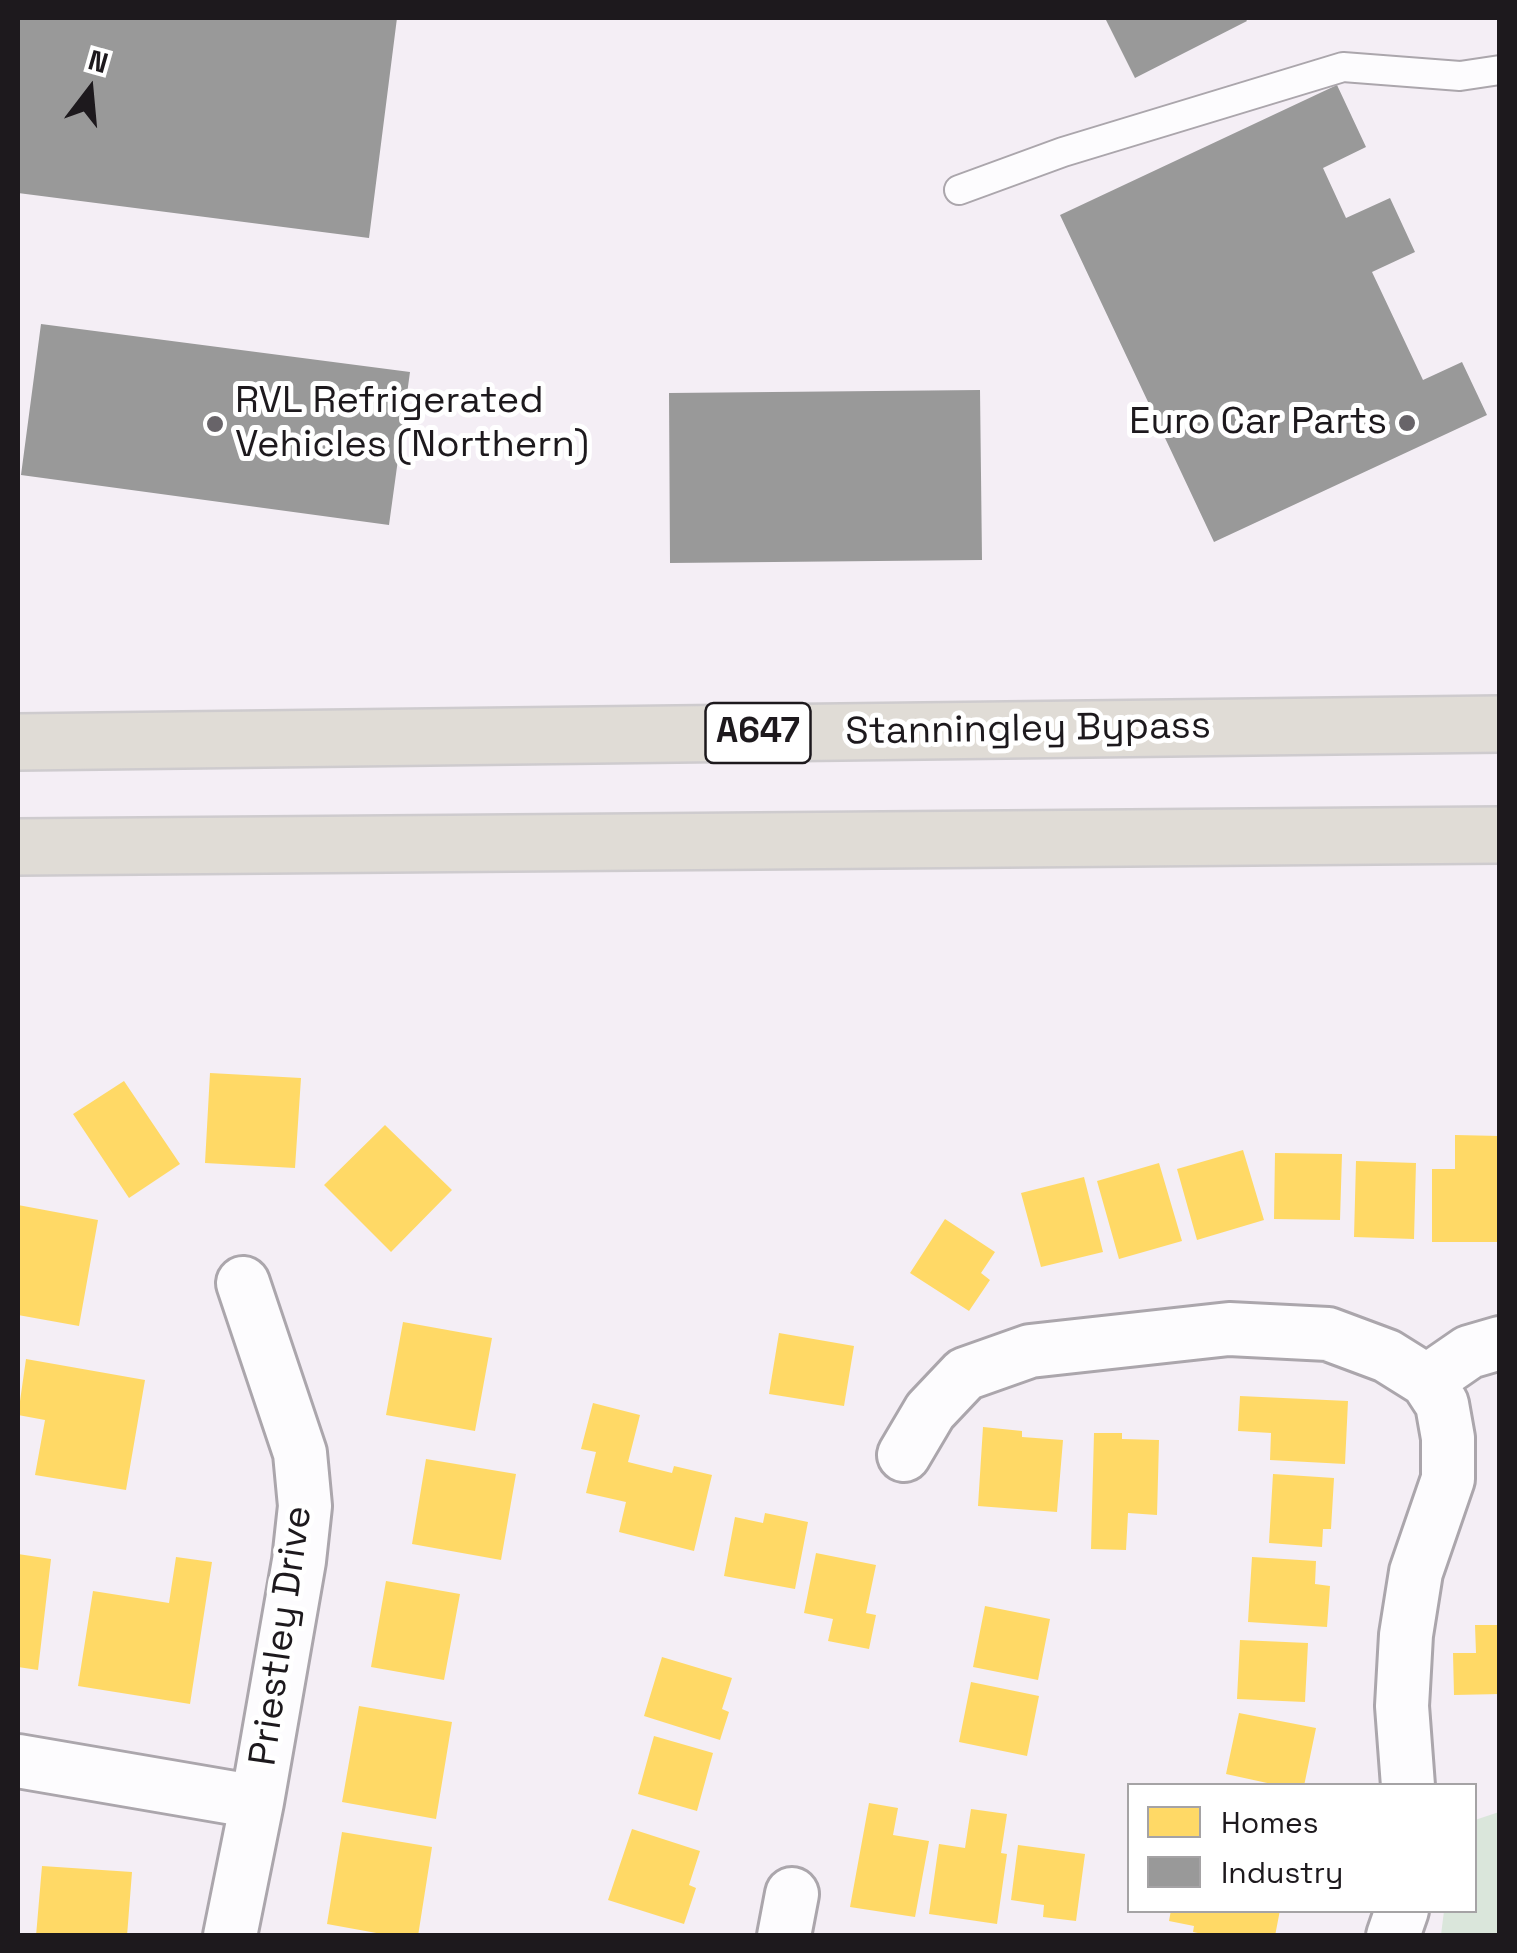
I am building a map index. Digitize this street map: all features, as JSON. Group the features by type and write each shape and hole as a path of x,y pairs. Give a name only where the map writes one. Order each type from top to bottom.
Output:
{"highway":[{"name":"Stanningley Bypass","path":"18,742 1500,724"},
{"path":"18,847 1500,834"}],"street":[{"name":"Priestley Drive","path":"230,1936 257,1802 305,1506 300,1453 243,1283"},
{"path":"904,1455 930,1411 965,1374 1030,1351 1229,1329 1328,1334 1388,1356 1427,1381 1442,1404 1448,1438 1448,1478 1416,1572 1406,1636 1402,1706 1408,1783"},
{"path":"1427,1381 1468,1352 1500,1343"},
{"path":"18,1761 257,1802"}],"lane":[{"path":"959,190 1064,152 1342,67 1460,76 1500,70"}],"shaded area":[{"path":"1499,1812 1499,1935 1441,1935 1444,1913 1477,1913 1477,1819"}],"building: Homes":[{"path":"210,1073 301,1078 295,1168 205,1163"},
{"path":"124,1081 180,1164 129,1198 73,1114"},
{"path":"385,1125 452,1190 391,1252 324,1185"},
{"path":"1455,1135 1500,1136 1500,1242 1432,1242 1432,1169 1455,1169"},
{"path":"1243,1150 1264,1220 1197,1240 1177,1169"},
{"path":"1275,1153 1342,1154 1340,1220 1274,1219"},
{"path":"1356,1161 1416,1163 1414,1239 1354,1237"},
{"path":"1159,1163 1182,1241 1119,1259 1097,1181"},
{"path":"1084,1177 1103,1252 1041,1267 1021,1193"},
{"path":"18,1205 98,1220 79,1326 18,1315"},
{"path":"945,1219 995,1252 981,1273 990,1280 969,1311 910,1273"},
{"path":"403,1322 492,1338 475,1431 386,1415"},
{"path":"779,1333 854,1346 844,1406 769,1394"},
{"path":"26,1359 145,1380 126,1490 35,1475 45,1420 18,1415"},
{"path":"1240,1396 1348,1401 1345,1464 1270,1460 1271,1433 1238,1431"},
{"path":"593,1403 640,1415 628,1462 672,1473 674,1466 712,1475 694,1551 619,1532 626,1502 586,1493 596,1452 581,1449"},
{"path":"983,1427 1022,1431 1022,1437 1063,1440 1057,1512 978,1506"},
{"path":"1094,1433 1159,1440 1157,1515 1128,1513 1126,1550 1091,1549"},
{"path":"426,1459 516,1474 501,1560 412,1544"},
{"path":"1273,1474 1334,1478 1331,1529 1323,1529 1322,1547 1269,1543"},
{"path":"765,1513 808,1522 795,1589 724,1576 735,1517 763,1523"},
{"path":"816,1553 876,1565 866,1613 876,1615 869,1649 828,1641 833,1619 804,1613"},
{"path":"18,1554 51,1559 38,1670 18,1667"},
{"path":"176,1557 212,1562 190,1704 78,1686 93,1591 169,1603"},
{"path":"1252,1557 1316,1561 1315,1584 1330,1586 1327,1627 1248,1622"},
{"path":"386,1581 460,1594 444,1680 371,1667"},
{"path":"985,1606 1050,1619 1038,1680 973,1667"},
{"path":"1475,1625 1500,1625 1500,1694 1454,1695 1453,1653 1476,1653"},
{"path":"1240,1640 1308,1643 1305,1702 1237,1699"},
{"path":"662,1657 732,1678 722,1709 729,1712 720,1740 644,1716"},
{"path":"971,1682 1039,1696 1027,1756 959,1742"},
{"path":"359,1706 452,1722 436,1819 342,1802"},
{"path":"1239,1713 1316,1728 1305,1783 1267,1783 1226,1774"},
{"path":"654,1736 713,1753 697,1811 638,1794"},
{"path":"869,1803 898,1808 893,1835 929,1841 915,1917 850,1907"},
{"path":"971,1809 1007,1814 1001,1853 1007,1854 997,1924 929,1914 939,1844 965,1848"},
{"path":"632,1829 700,1851 689,1885 696,1888 684,1924 608,1900"},
{"path":"342,1832 432,1847 418,1936 393,1936 327,1924"},
{"path":"1018,1845 1085,1854 1076,1921 1043,1917 1044,1905 1011,1900"},
{"path":"42,1866 132,1872 127,1936 36,1936"},
{"path":"1170,1913 1279,1913 1275,1936 1212,1936 1193,1932 1194,1926 1169,1921"}],"building: Industry":[{"path":"18,18 397,18 369,238 18,193"},
{"path":"1105,18 1245,18 1247,21 1135,78"},
{"path":"1337,85 1366,147 1323,168 1346,218 1390,198 1415,252 1372,272 1423,380 1462,362 1487,415 1214,542 1060,215"},
{"name":"RVL Refrigerated Vehicles (Northern)","path":"41,324 410,372 389,525 21,475"},
{"path":"980,390 982,560 670,563 669,393"}],"place":[{"name":"Euro Car Parts","path":"1407,423"},
{"name":"RVL Refrigerated Vehicles (Northern)","path":"215,424"}]}
